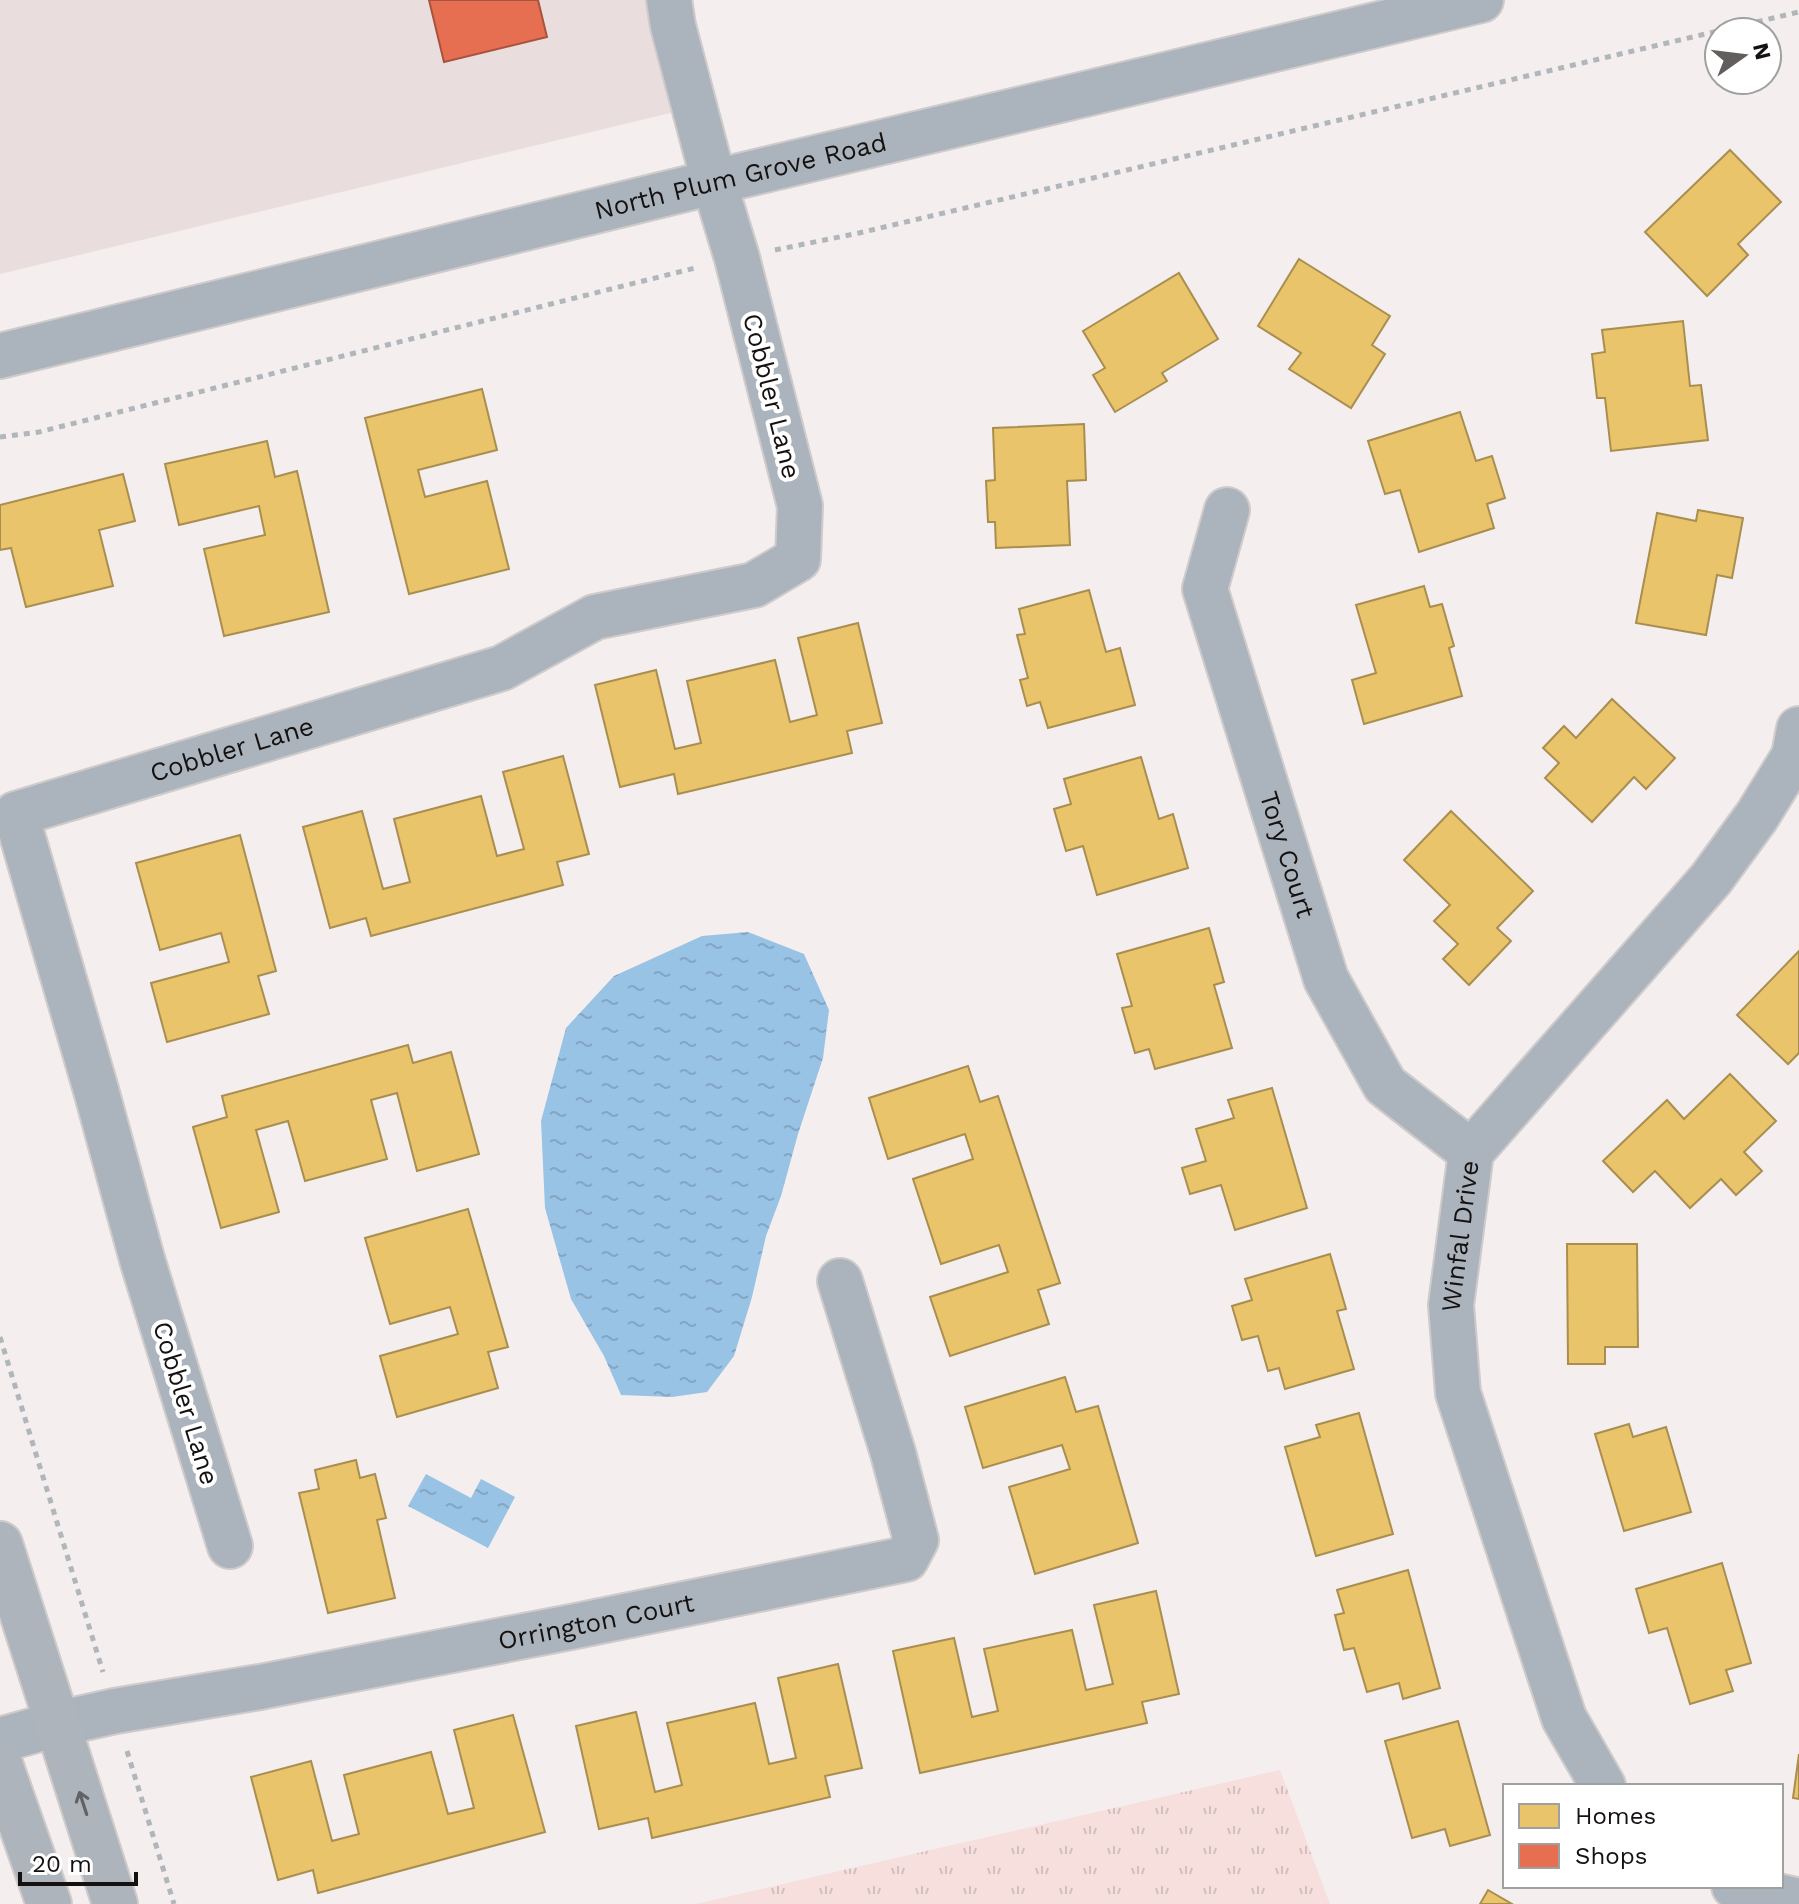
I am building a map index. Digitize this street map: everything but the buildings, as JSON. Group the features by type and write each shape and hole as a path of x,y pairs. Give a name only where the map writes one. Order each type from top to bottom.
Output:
{"main road":[{"path":"0,1544 115,1904"},
{"path":"0,1764 49,1904"}],"street":[{"name":"Cobbler Lane","path":"230,1546 142,1259 16,814 502,668 595,617 754,585 798,559 800,506 737,258 673,26 669,0"},
{"name":"North Plum Grove Road","path":"0,356 1481,0"},
{"name":"Tory Court","path":"1227,510 1205,589 1326,979 1385,1085 1471,1152"},
{"name":"Winfal Drive","path":"1602,1784 1564,1718 1458,1393 1451,1305 1471,1152 1711,879 1757,816 1794,756 1799,729"},
{"name":"Orrington Court","path":"0,1740 115,1711 260,1687 906,1559 916,1540 893,1453 840,1281"},
{"path":"1743,1888 1799,1901"}],"path":[{"path":"0,437 39,432 737,258 859,233 1799,12"},
{"path":"0,1337 174,1904"}],"shaded area":[{"path":"0,0 666,0 687,109 0,274"}],"green space":[{"path":"1280,1770 1330,1904 696,1904"}],"water":[{"path":"748,932 804,954 829,1010 823,1058 766,1236 734,1356 707,1392 672,1397 621,1395 604,1356 571,1299 545,1208 541,1121 566,1028 614,976 702,936"},
{"path":"426,1474 471,1498 481,1479 515,1497 488,1548 408,1506"}]}
